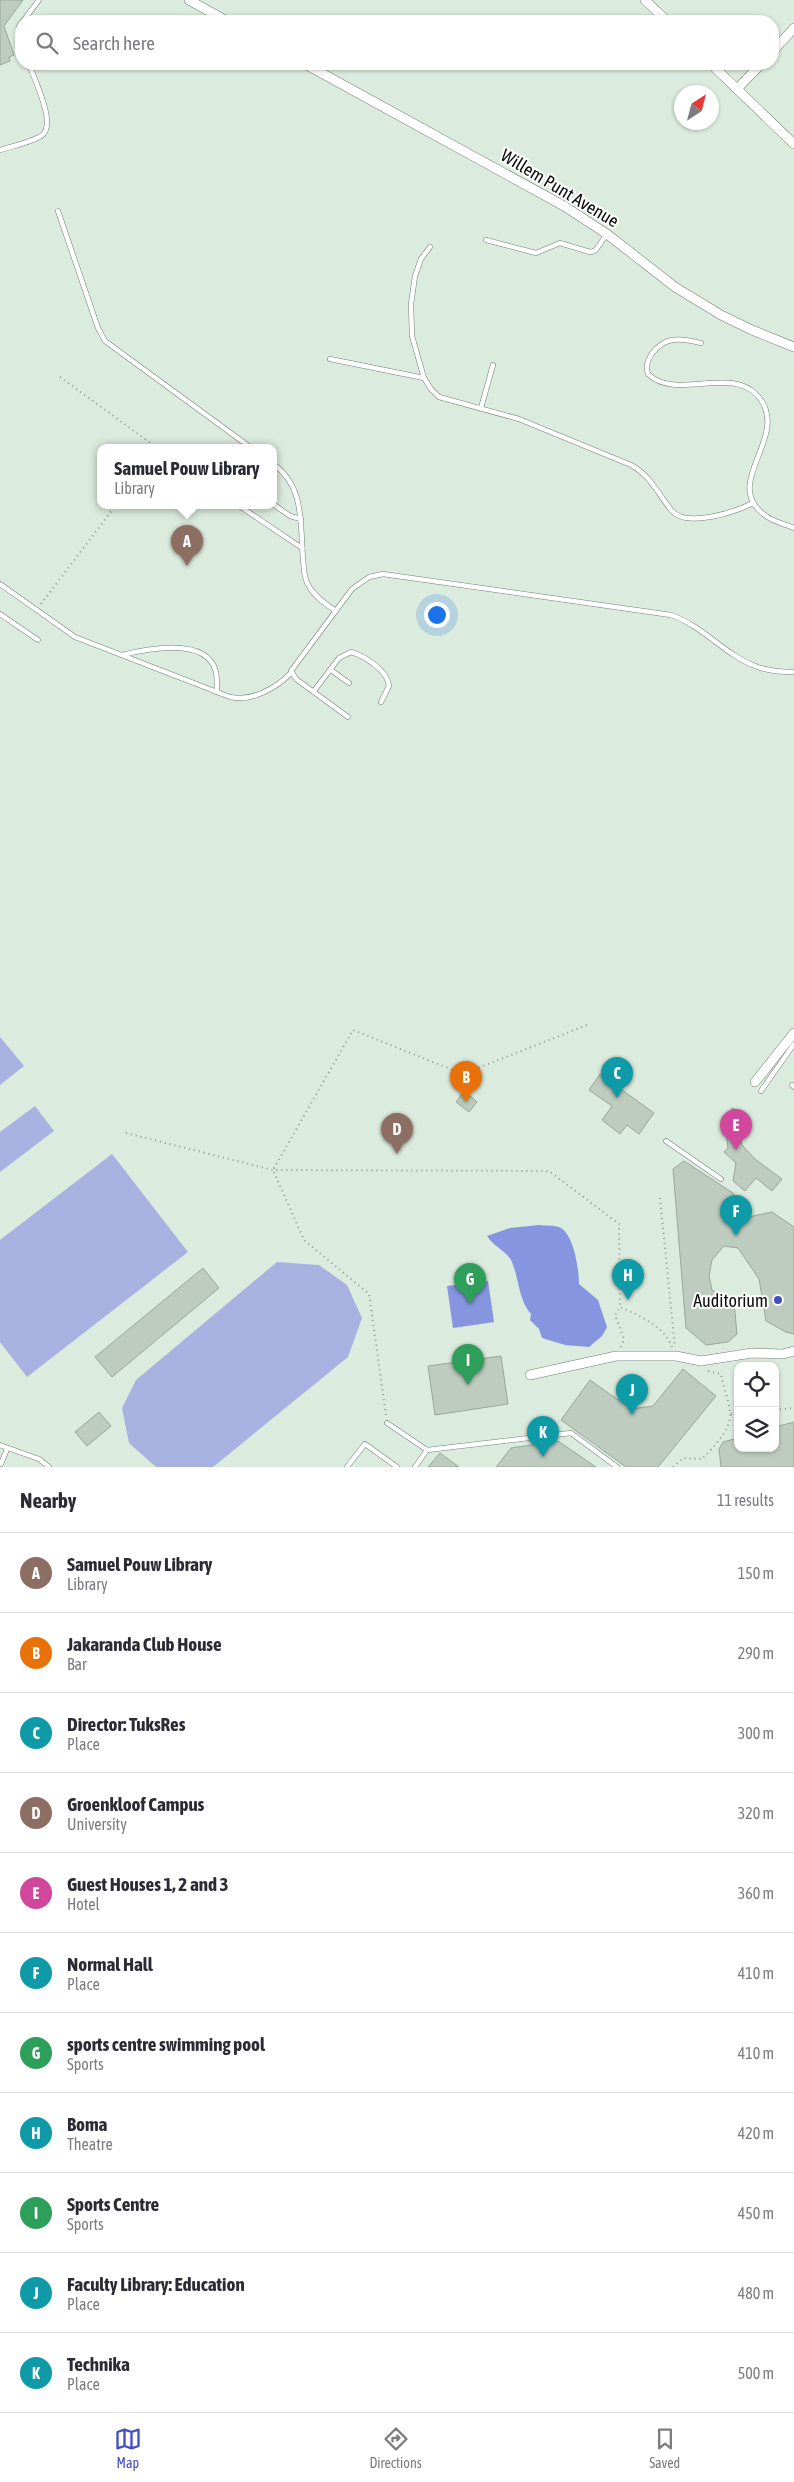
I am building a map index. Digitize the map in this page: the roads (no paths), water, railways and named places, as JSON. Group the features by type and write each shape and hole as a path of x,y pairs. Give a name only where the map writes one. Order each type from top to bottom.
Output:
{"street":[{"path":"190,0 216,15"},
{"path":"645,0 661,15"},
{"path":"779,44 794,28"},
{"name":"Willem Punt Avenue","path":"316,70 510,176 607,234 676,287 736,323 794,347"},
{"path":"717,70 794,144"},
{"path":"737,89 754,70"},
{"path":"756,1082 794,1033"},
{"path":"530,1375 616,1356 676,1356 701,1361 752,1353 783,1354 794,1351"}],"lane":[{"path":"27,15 39,0"},
{"path":"0,150 40,137 48,128 48,118 30,70"},
{"path":"58,211 98,328 105,341 246,444"},
{"path":"486,240 536,253 560,242 590,252 595,251 607,234"},
{"path":"430,247 415,276 411,304 412,336 424,378 439,397 519,419 631,465 645,474 674,512 682,518 720,514 752,503"},
{"path":"701,343 681,340 668,342 651,356 646,365 647,371 654,379 669,382 695,385 739,384 751,389 762,400 767,411 770,430 750,482 750,496 752,503 772,520 794,528"},
{"path":"330,359 424,378"},
{"path":"481,408 493,365"},
{"path":"277,467 285,474 293,486 298,500 302,548 309,587 316,596 336,611"},
{"path":"277,507 290,516 301,519"},
{"path":"244,509 302,548"},
{"path":"0,584 75,637 235,698 249,697 278,686 291,673 352,589 364,580 383,574 671,615 691,623 748,663 768,670 794,672"},
{"path":"0,614 38,640"},
{"path":"121,655 158,648 193,650 209,661 214,667 217,692"},
{"path":"314,691 345,653 356,654 386,676 389,686 381,702"},
{"path":"330,670 349,683"},
{"path":"291,673 348,717"},
{"path":"761,1091 794,1044"},
{"path":"666,1141 721,1179"},
{"path":"388,1423 427,1450 571,1433 617,1467"},
{"path":"348,1467 365,1444 397,1467"},
{"path":"0,1445 39,1459 48,1467"},
{"path":"2,1464 8,1449"},
{"path":"415,1467 427,1450"}],"place":[{"name":"Samuel Pouw Library","path":"187,566"},
{"name":"Director: TuksRes","path":"617,1098"},
{"name":"Jakaranda Club House","path":"466,1102"},
{"name":"Guest Houses 1, 2 and 3","path":"736,1150"},
{"name":"Groenkloof Campus","path":"397,1154"},
{"name":"Normal Hall","path":"736,1236"},
{"name":"Boma","path":"628,1300"},
{"name":"Auditorium","path":"778,1300"},
{"name":"sports centre swimming pool","path":"470,1304"},
{"name":"Sports Centre","path":"468,1385"},
{"name":"Faculty Library: Education","path":"632,1415"},
{"name":"Technika","path":"543,1457"}]}
